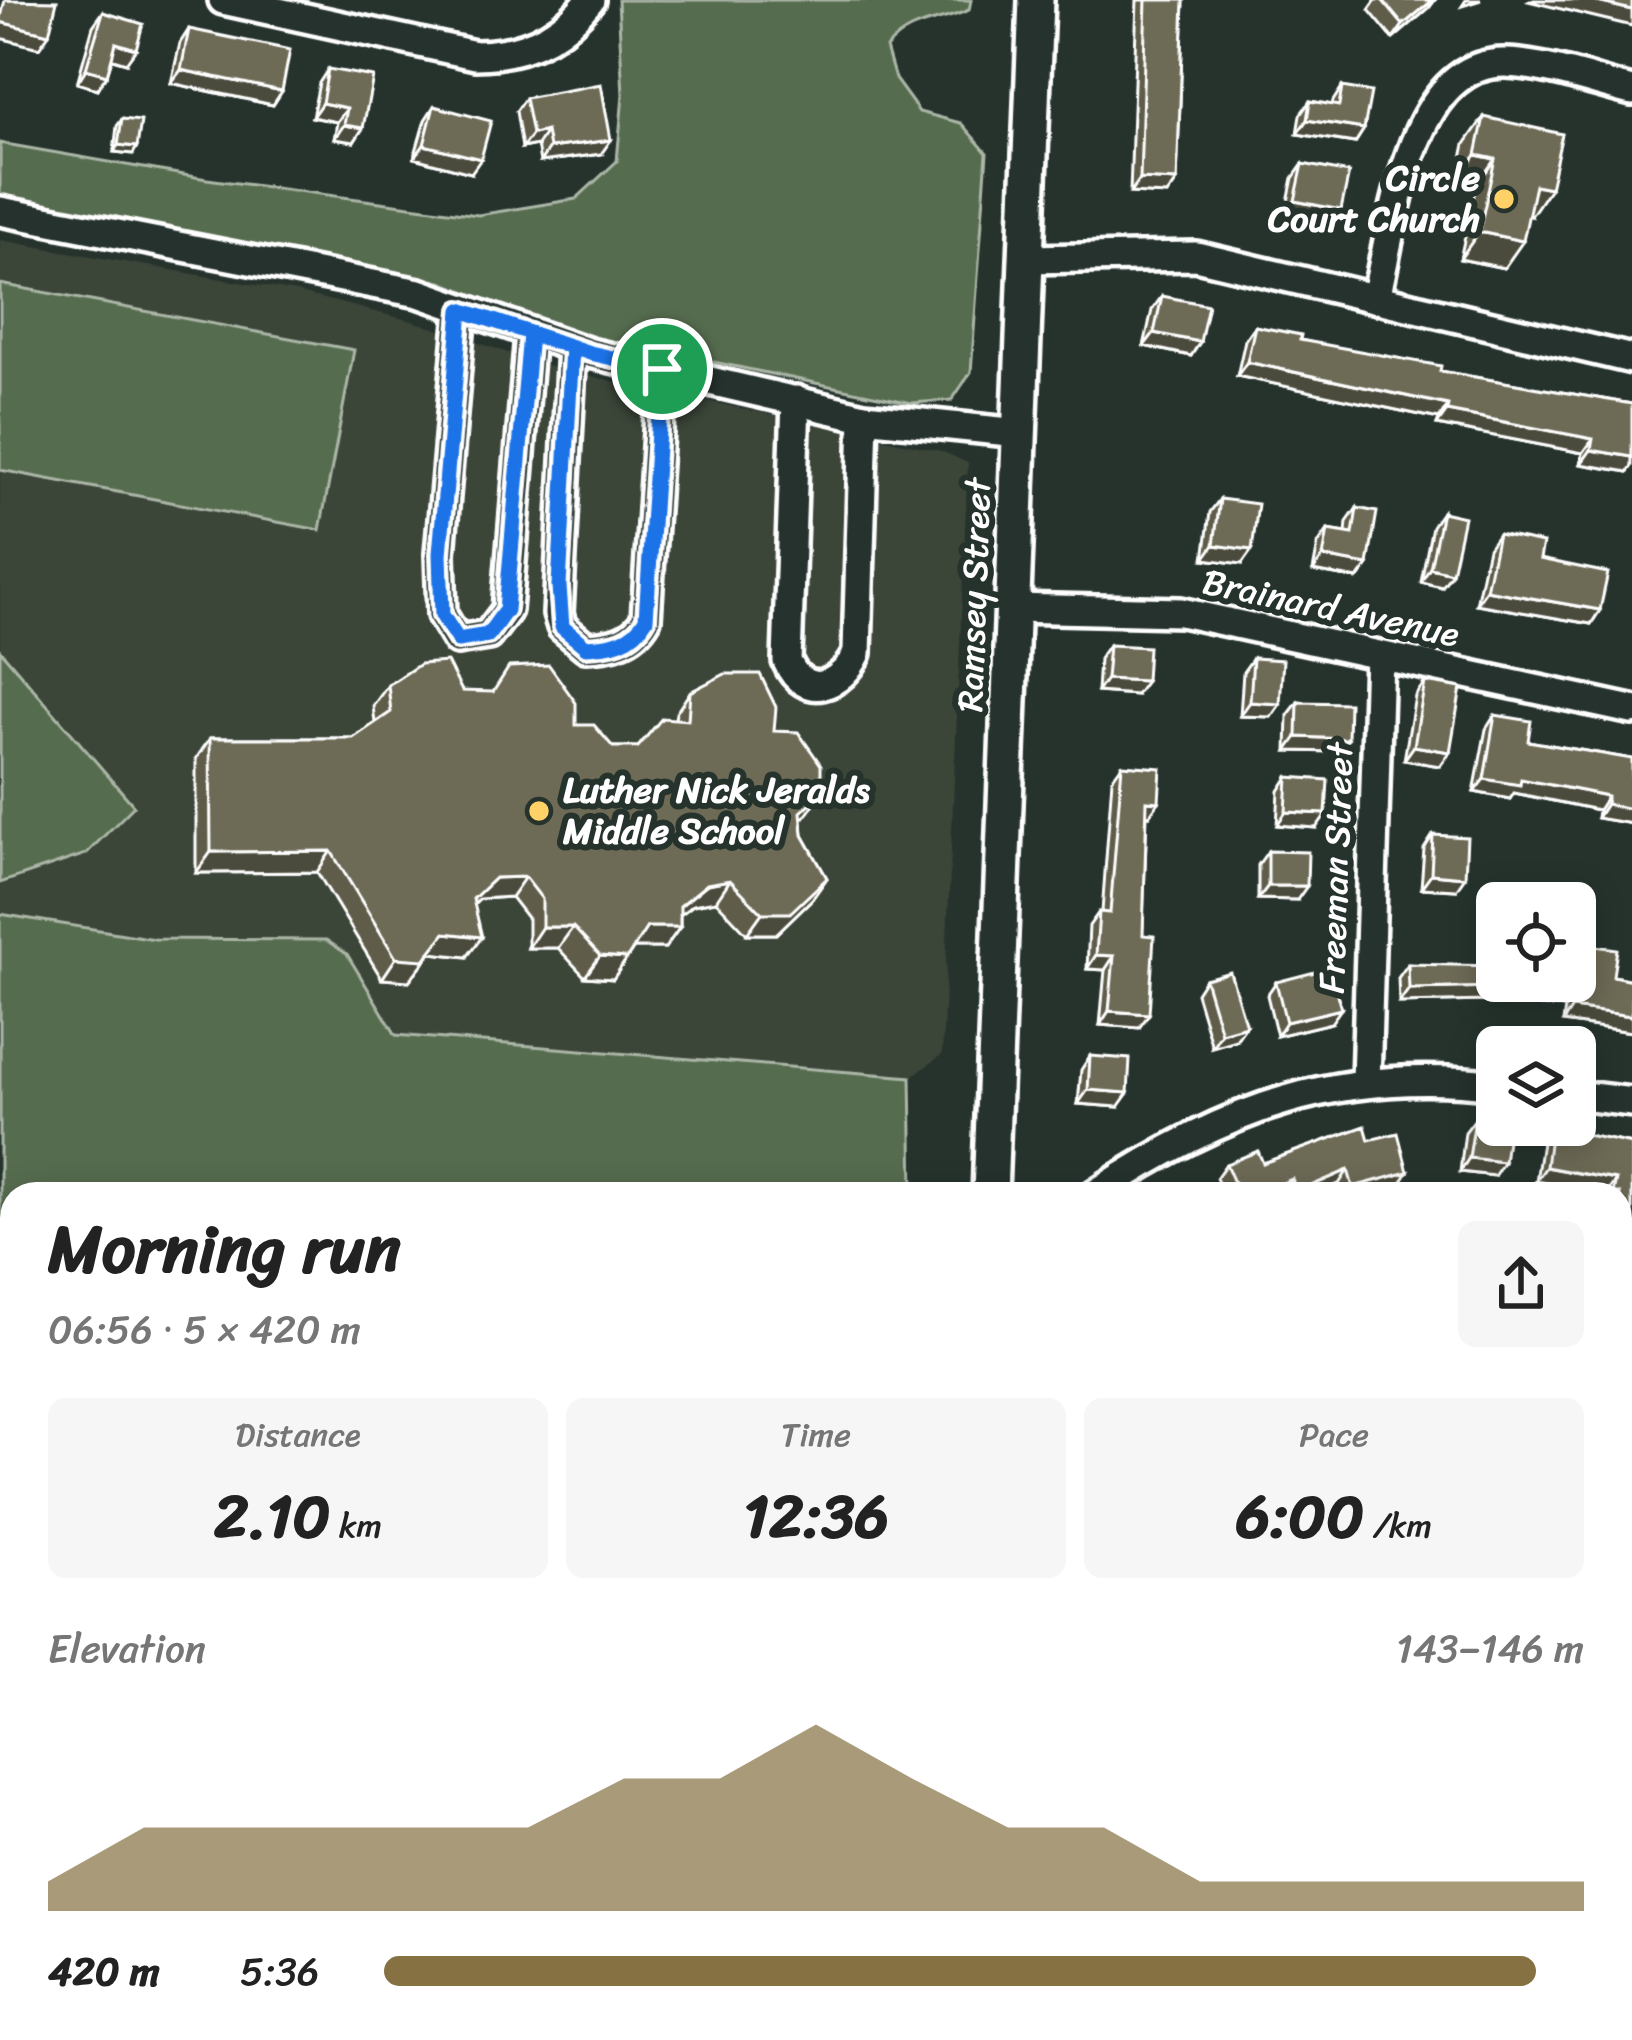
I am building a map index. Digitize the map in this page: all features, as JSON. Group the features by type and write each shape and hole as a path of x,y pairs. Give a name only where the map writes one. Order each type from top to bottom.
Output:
{"main road":[{"name":"Ramsey Street","path":"989,1182 1036,0"}],"street":[{"path":"224,0 458,53 492,55 541,42 590,0"},
{"path":"1376,297 1424,113 1445,88 1474,69 1507,63 1632,91"},
{"path":"0,212 364,280 572,347 863,417 1019,434"},
{"path":"1026,259 1196,256 1632,359"},
{"path":"461,310 440,554 442,615 458,640 488,635 506,610 530,334"},
{"path":"572,347 558,614 572,638 586,647 620,643 638,632 646,619 662,369"},
{"path":"796,400 788,661 794,675 810,685 831,686 848,674 857,653 863,417"},
{"name":"Brainard Avenue","path":"1012,608 1180,613 1632,710"},
{"name":"Freeman Street","path":"1366,1082 1378,655"},
{"path":"1115,1182 1217,1122 1265,1104 1366,1082 1476,1085"},
{"path":"1596,1098 1632,1102"}],"shaded area":[{"path":"0,240 296,292 416,322 557,369 941,451 968,463 942,1055 911,1077 396,1034 347,954 155,939 0,914"}],"green space":[{"path":"618,0 971,0 969,10 914,27 886,48 895,79 919,112 961,123 987,153 971,372 952,400 912,403 568,332 441,282 0,204 0,143 207,179 478,215 576,199 617,161 623,95"},
{"path":"0,284 354,350 320,530 0,470"},
{"path":"0,650 134,806 86,854 0,883"},
{"path":"0,914 155,939 326,940 347,954 396,1035 911,1077 913,1182 0,1182"}],"building":[{"path":"5,0 57,1 49,34 0,22"},
{"path":"1146,0 1184,0 1177,181 1140,179"},
{"path":"1382,0 1433,0 1403,25"},
{"path":"1589,0 1632,0 1632,10"},
{"path":"103,12 143,24 136,49 116,43 107,75 86,69"},
{"path":"189,29 290,50 282,91 181,70"},
{"path":"328,69 373,77 363,128 344,125 347,108 322,103"},
{"path":"601,84 611,140 549,148 546,131 532,134 525,98"},
{"path":"1342,87 1371,92 1364,129 1307,120 1310,101 1339,106"},
{"path":"434,106 491,121 481,159 424,145"},
{"path":"1484,117 1562,134 1550,188 1535,185 1523,241 1479,232 1495,159 1476,155"},
{"path":"122,119 141,121 137,147 118,145"},
{"path":"1303,164 1349,173 1341,210 1295,201"},
{"path":"1162,296 1208,305 1200,342 1154,333"},
{"path":"1255,326 1301,335 1300,340 1441,366 1440,371 1632,404 1632,457 1591,450 1593,439 1447,411 1448,405 1247,362"},
{"path":"1220,499 1258,504 1252,550 1214,545"},
{"path":"1357,508 1377,512 1368,565 1323,557 1328,530 1353,534"},
{"path":"1442,512 1464,517 1452,573 1430,568"},
{"path":"1498,534 1543,543 1540,559 1608,573 1600,610 1486,590"},
{"path":"1109,645 1148,647 1146,681 1106,679"},
{"path":"1253,658 1283,660 1280,704 1250,702"},
{"path":"447,662 462,691 493,692 509,667 549,665 576,703 576,725 594,725 613,747 638,747 662,718 688,720 690,692 725,674 760,674 776,707 774,731 798,732 821,765 821,794 801,812 803,835 827,878 790,913 762,913 730,880 707,884 680,906 680,927 647,927 627,958 600,956 573,927 542,927 542,899 525,877 495,878 473,899 482,937 445,933 424,960 396,958 331,851 211,852 210,738 353,738 391,712 388,685 420,664"},
{"path":"1425,682 1461,688 1450,752 1414,746"},
{"path":"1298,702 1349,703 1348,739 1297,737"},
{"path":"1495,715 1531,721 1528,741 1632,759 1632,809 1606,804 1607,796 1521,779 1520,785 1484,779"},
{"path":"1122,765 1161,768 1159,802 1147,801 1143,935 1154,936 1149,1014 1109,1011 1114,956 1096,955 1099,912 1110,913"},
{"path":"1288,777 1328,780 1326,814 1286,812"},
{"path":"1433,835 1467,837 1465,877 1431,874"},
{"path":"1268,851 1308,852 1307,886 1268,886"},
{"path":"1596,946 1617,949 1613,976 1632,980 1632,1016 1572,1008 1573,1002 1596,1002"},
{"path":"1408,964 1476,966 1476,987 1409,989"},
{"path":"1330,968 1341,1009 1286,1022 1276,982"},
{"path":"1230,972 1246,1026 1221,1033 1205,979"},
{"path":"1090,1056 1130,1059 1128,1093 1088,1090"},
{"path":"1476,1119 1476,1146 1506,1146 1504,1162 1469,1158"},
{"path":"1365,1126 1369,1140 1398,1133 1408,1172 1371,1182 1352,1182 1348,1170 1320,1182 1234,1182 1226,1164 1258,1151 1263,1163"},
{"path":"1596,1137 1632,1144 1632,1182 1546,1167 1549,1146 1596,1146"}],"place":[{"name":"Circle Court Church","path":"1504,199"},
{"name":"Luther Nick Jeralds Middle School","path":"539,811"}],"route":[{"path":"662,369 590,353 530,334 461,310 440,554 442,615 458,640 488,635 506,610 530,334 572,347 559,586 562,627 586,647 620,643 638,632 646,619 662,369"}]}
